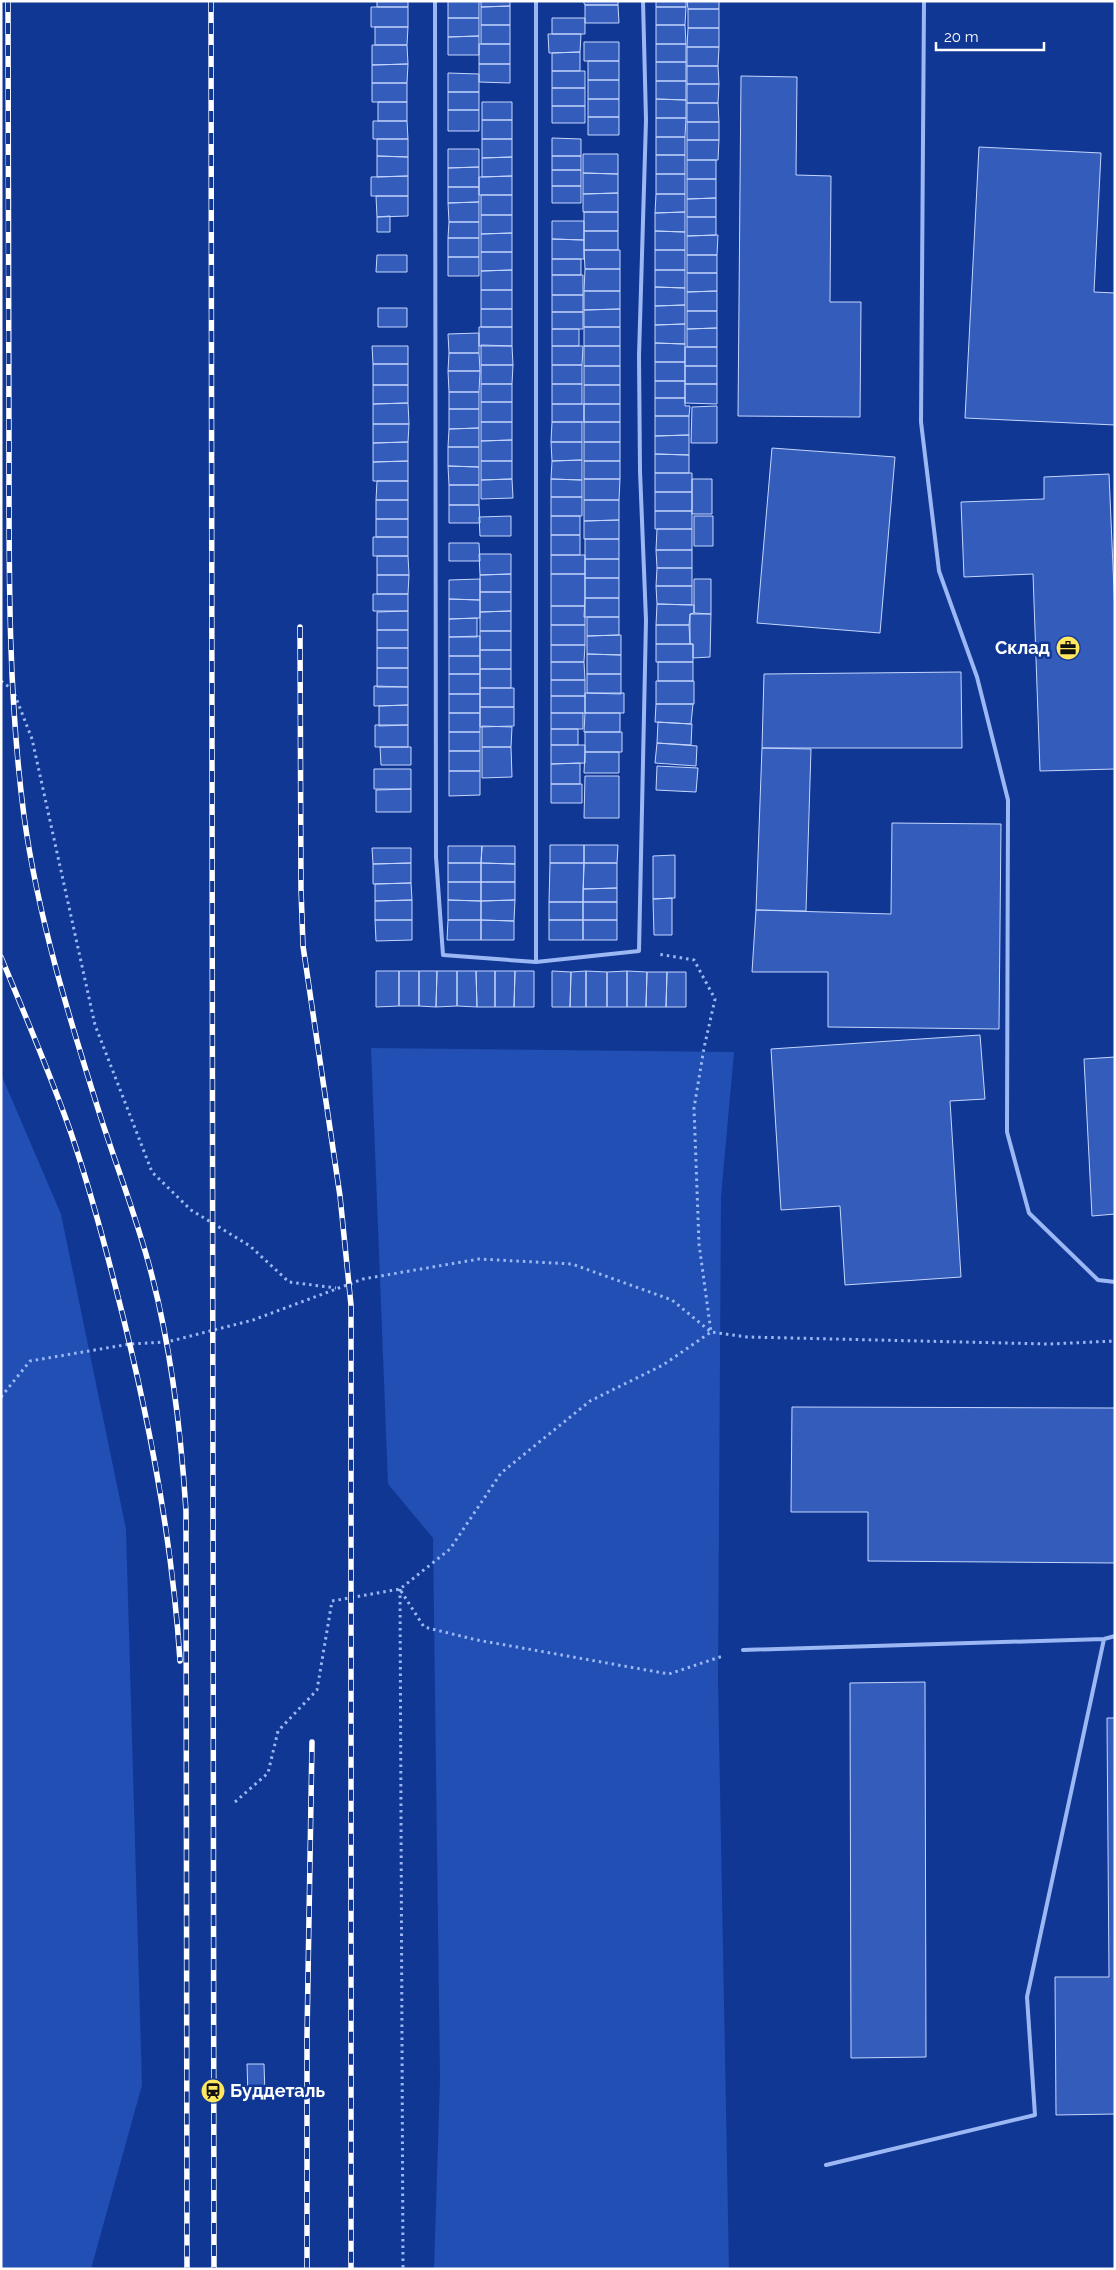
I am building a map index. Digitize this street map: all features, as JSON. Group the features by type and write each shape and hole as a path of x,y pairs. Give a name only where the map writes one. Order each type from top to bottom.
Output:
{"lane":[{"path":"435,1 436,857 443,955 536,962 639,951 646,620 640,471 639,356 646,120 643,1"},
{"path":"536,1 536,962"},
{"path":"924,1 920,422 939,571 977,677 1008,800 1007,1132 1029,1214 1098,1280 1115,1282"},
{"path":"743,1650 1104,1639 1115,1636"},
{"path":"826,2165 1035,2115 1027,1997 1104,1639"}],"path":[{"path":"1,681 14,690 32,739 96,1025 152,1172 191,1210 250,1246 289,1282 338,1288"},
{"path":"639,951 694,960 716,999 704,1048 694,1108 699,1244 711,1332"},
{"path":"1,1397 30,1361 130,1344 167,1342 253,1320 363,1279 479,1259 572,1264 672,1300 711,1332 747,1337 1010,1343 1115,1342"},
{"path":"235,1802 268,1774 278,1731 317,1690 332,1601 400,1589 450,1550 501,1473 590,1401 663,1365 711,1332"},
{"path":"400,1589 424,1627 477,1640 669,1674 743,1650"},
{"path":"400,1589 403,2269"}],"shaded area":[{"path":"371,1048 734,1052 721,1197 718,1681 729,2269 434,2269 440,2080 433,1538 388,1484"},
{"path":"1,1074 61,1214 126,1529 142,2085 91,2269 1,2269"}],"building":[{"path":"377,1 408,1 408,7 377,7"},
{"path":"448,1 479,1 479,18 448,18"},
{"path":"481,1 510,1 510,6 481,7"},
{"path":"583,1 618,1 618,5 585,5"},
{"path":"656,1 686,1 686,7 656,7"},
{"path":"687,1 719,1 719,9 688,9"},
{"path":"585,5 618,5 619,23 585,23"},
{"path":"510,6 510,25 481,25 481,7"},
{"path":"371,7 408,7 408,27 371,27"},
{"path":"656,7 686,7 685,25 656,25"},
{"path":"688,9 719,9 719,28 688,28"},
{"path":"448,18 479,18 479,36 448,37"},
{"path":"552,18 585,18 585,34 552,34"},
{"path":"481,25 510,25 510,44 481,44"},
{"path":"656,25 685,25 686,44 656,44"},
{"path":"375,27 408,27 407,45 375,45"},
{"path":"688,28 719,28 719,47 687,47"},
{"path":"548,34 581,34 580,52 549,53"},
{"path":"479,36 479,55 448,55 448,37"},
{"path":"584,42 619,42 619,61 584,61"},
{"path":"479,44 510,44 510,64 479,64"},
{"path":"656,44 686,44 686,62 656,62"},
{"path":"372,45 407,45 408,64 372,65"},
{"path":"687,47 719,47 718,66 687,66"},
{"path":"580,52 580,71 552,71 552,53"},
{"path":"588,61 619,61 619,80 588,80"},
{"path":"656,62 686,62 686,81 656,81"},
{"path":"408,64 407,83 372,83 372,65"},
{"path":"479,64 510,64 510,83 479,82"},
{"path":"687,66 718,66 719,84 687,84"},
{"path":"552,71 585,71 585,88 552,88"},
{"path":"448,73 479,74 479,92 448,92"},
{"path":"741,76 797,77 796,175 831,176 830,302 861,302 860,417 738,416"},
{"path":"588,80 619,80 619,99 588,99"},
{"path":"656,81 686,81 686,100 656,99"},
{"path":"372,83 407,83 407,102 372,102"},
{"path":"687,84 719,84 718,103 687,103"},
{"path":"552,88 585,88 585,106 552,106"},
{"path":"448,92 479,92 479,110 448,110"},
{"path":"588,99 619,99 619,117 588,117"},
{"path":"656,99 686,100 686,118 656,118"},
{"path":"378,102 407,102 407,121 378,121"},
{"path":"482,102 512,102 512,120 482,120"},
{"path":"687,103 718,103 719,122 687,122"},
{"path":"552,106 585,106 585,123 552,123"},
{"path":"448,110 479,110 479,131 448,131"},
{"path":"588,117 619,117 619,135 588,135"},
{"path":"656,118 686,118 685,137 656,137"},
{"path":"482,120 512,120 512,139 482,139"},
{"path":"373,121 407,121 408,139 373,139"},
{"path":"687,122 719,122 719,140 687,140"},
{"path":"656,137 685,137 685,155 656,155"},
{"path":"552,138 581,139 581,156 552,156"},
{"path":"377,139 408,139 408,157 377,156"},
{"path":"482,139 512,139 512,157 482,158"},
{"path":"687,140 719,140 718,160 687,160"},
{"path":"979,147 1101,153 1094,292 1115,293 1115,425 965,418"},
{"path":"448,149 479,149 479,167 448,168"},
{"path":"583,154 618,154 618,174 583,173"},
{"path":"656,155 685,155 685,174 656,174"},
{"path":"377,156 408,157 408,176 377,177"},
{"path":"552,156 581,156 581,170 552,170"},
{"path":"512,157 512,176 482,177 482,158"},
{"path":"687,160 716,160 716,179 687,179"},
{"path":"479,167 479,187 448,187 448,168"},
{"path":"552,170 581,170 581,186 552,186"},
{"path":"583,173 618,174 618,193 583,194"},
{"path":"656,174 685,174 685,194 656,194"},
{"path":"408,176 408,196 371,196 371,177"},
{"path":"512,176 512,195 479,195 479,177"},
{"path":"687,179 716,179 716,198 687,199"},
{"path":"552,186 581,186 581,203 552,203"},
{"path":"448,187 479,187 479,202 448,203"},
{"path":"618,193 618,212 583,212 583,194"},
{"path":"656,194 685,194 685,212 655,213"},
{"path":"481,195 512,195 512,215 481,215"},
{"path":"376,196 408,196 408,216 377,217"},
{"path":"716,198 716,217 687,217 687,199"},
{"path":"479,202 479,222 449,222 448,203"},
{"path":"584,212 618,212 618,231 584,231"},
{"path":"685,212 685,232 655,231 655,213"},
{"path":"481,215 512,215 512,233 481,234"},
{"path":"390,216 390,232 377,232 377,217"},
{"path":"687,217 716,217 716,235 687,236"},
{"path":"552,221 584,221 584,240 552,239"},
{"path":"449,222 479,222 479,238 448,238"},
{"path":"584,231 618,231 618,250 584,250"},
{"path":"655,231 685,232 685,250 655,250"},
{"path":"512,233 512,252 481,252 481,234"},
{"path":"718,235 717,255 687,255 687,236"},
{"path":"448,238 479,238 479,257 448,257"},
{"path":"552,239 584,240 584,259 552,259"},
{"path":"584,250 620,250 620,269 585,269"},
{"path":"655,250 685,250 685,270 655,270"},
{"path":"481,252 512,252 512,270 481,271"},
{"path":"377,255 407,255 407,272 376,272"},
{"path":"687,255 717,255 717,273 687,273"},
{"path":"448,257 479,257 479,276 448,276"},
{"path":"552,259 581,259 581,275 552,275"},
{"path":"585,269 620,269 620,291 584,291"},
{"path":"512,270 512,290 481,290 481,271"},
{"path":"655,270 685,270 685,288 655,287"},
{"path":"687,273 717,273 717,291 687,292"},
{"path":"552,275 583,275 583,295 552,295"},
{"path":"655,287 685,288 685,305 655,306"},
{"path":"481,290 512,290 512,309 481,309"},
{"path":"584,291 620,291 620,309 584,310"},
{"path":"717,291 717,311 687,311 687,292"},
{"path":"552,295 583,295 583,312 552,312"},
{"path":"685,305 685,324 655,325 655,306"},
{"path":"378,308 407,308 407,327 378,327"},
{"path":"481,309 512,309 512,327 481,327"},
{"path":"620,309 620,327 584,327 584,310"},
{"path":"687,311 717,311 717,328 687,329"},
{"path":"552,312 583,312 583,329 552,329"},
{"path":"685,324 685,344 655,343 655,325"},
{"path":"479,327 512,327 512,346 479,346"},
{"path":"584,327 620,327 620,346 584,346"},
{"path":"717,328 717,347 687,347 687,329"},
{"path":"552,329 579,329 579,346 552,346"},
{"path":"479,333 479,353 449,353 448,334"},
{"path":"655,343 685,344 685,362 655,362"},
{"path":"481,345 512,346 513,365 481,365"},
{"path":"372,346 408,346 408,364 373,364"},
{"path":"552,346 583,346 582,365 552,365"},
{"path":"584,346 620,346 620,366 584,366"},
{"path":"685,347 717,347 717,366 685,366"},
{"path":"449,353 479,353 480,371 448,371"},
{"path":"655,362 685,362 685,381 655,381"},
{"path":"373,364 408,364 408,385 373,385"},
{"path":"481,365 513,365 512,384 481,384"},
{"path":"552,365 582,365 582,384 552,384"},
{"path":"584,366 620,366 620,385 584,385"},
{"path":"685,366 717,366 717,384 685,384"},
{"path":"448,371 480,371 479,392 449,392"},
{"path":"655,381 685,381 685,398 655,398"},
{"path":"481,384 512,384 512,402 481,402"},
{"path":"552,384 582,384 582,404 552,404"},
{"path":"685,384 717,384 717,404 685,403"},
{"path":"373,385 408,385 408,403 373,404"},
{"path":"584,385 620,385 620,404 584,404"},
{"path":"449,392 479,392 479,409 449,409"},
{"path":"655,398 685,398 685,406 690,406 689,416 655,416"},
{"path":"481,402 512,402 512,422 481,422"},
{"path":"408,403 409,424 373,424 373,404"},
{"path":"552,404 584,404 584,422 552,422"},
{"path":"584,404 620,404 620,422 584,422"},
{"path":"717,406 717,443 691,443 692,407"},
{"path":"449,409 479,409 479,428 449,429"},
{"path":"655,416 689,416 689,435 655,436"},
{"path":"481,422 512,422 512,440 481,441"},
{"path":"552,422 582,422 582,442 551,442"},
{"path":"584,422 620,422 620,442 584,442"},
{"path":"373,424 409,424 408,442 373,443"},
{"path":"479,428 479,447 448,447 449,429"},
{"path":"689,435 689,455 655,454 655,436"},
{"path":"512,440 512,461 481,461 481,441"},
{"path":"408,442 408,461 373,462 373,443"},
{"path":"551,442 582,442 582,460 552,461"},
{"path":"584,442 620,442 620,461 584,461"},
{"path":"448,447 479,447 479,467 448,466"},
{"path":"772,448 895,457 880,633 757,623"},
{"path":"655,454 689,455 689,473 655,473"},
{"path":"582,460 582,480 551,479 552,461"},
{"path":"408,461 408,481 373,481 373,462"},
{"path":"481,461 512,461 512,479 481,480"},
{"path":"584,461 620,461 620,479 584,479"},
{"path":"448,466 479,467 479,485 449,485"},
{"path":"655,473 692,473 692,492 655,492"},
{"path":"1109,474 1115,613 1115,769 1040,771 1033,574 964,577 961,502 1044,499 1044,477"},
{"path":"512,479 513,498 481,499 481,480"},
{"path":"551,479 582,480 582,497 551,497"},
{"path":"584,479 620,479 619,500 584,500"},
{"path":"692,479 712,479 712,514 692,514"},
{"path":"377,481 408,481 408,500 376,500"},
{"path":"449,485 479,485 479,505 449,505"},
{"path":"655,492 692,492 692,511 655,511"},
{"path":"551,497 582,497 582,516 551,516"},
{"path":"376,500 408,500 408,519 376,519"},
{"path":"584,500 619,500 619,520 584,521"},
{"path":"449,505 479,505 480,523 449,523"},
{"path":"655,511 692,511 692,529 655,529"},
{"path":"511,516 511,536 480,536 479,517"},
{"path":"551,516 580,516 580,535 551,535"},
{"path":"694,516 713,516 713,546 694,546"},
{"path":"376,519 408,519 408,537 376,537"},
{"path":"619,520 619,539 584,539 584,521"},
{"path":"657,529 692,529 692,550 656,550"},
{"path":"551,535 580,535 580,555 551,555"},
{"path":"373,537 408,537 408,556 373,556"},
{"path":"585,539 619,539 619,559 585,559"},
{"path":"449,543 479,543 480,561 449,561"},
{"path":"656,550 692,550 692,568 657,568"},
{"path":"479,554 511,554 511,574 480,575"},
{"path":"551,555 585,555 585,574 551,574"},
{"path":"377,556 408,556 409,575 377,575"},
{"path":"585,559 619,559 619,578 585,578"},
{"path":"657,568 692,568 692,586 656,586"},
{"path":"511,574 511,592 480,592 480,575"},
{"path":"551,574 585,574 585,606 551,606"},
{"path":"377,575 409,575 408,594 377,594"},
{"path":"585,578 619,578 619,598 585,598"},
{"path":"480,579 480,600 449,599 449,580"},
{"path":"694,579 711,579 711,614 694,613"},
{"path":"656,586 692,586 692,605 657,604"},
{"path":"480,592 511,592 511,611 480,612"},
{"path":"373,594 408,594 408,611 373,611"},
{"path":"585,598 619,598 619,617 584,617"},
{"path":"449,599 480,600 480,618 449,619"},
{"path":"657,604 694,605 694,613 690,614 689,625 656,625"},
{"path":"551,606 585,606 585,625 551,625"},
{"path":"408,611 408,630 377,630 377,612"},
{"path":"511,611 511,631 480,631 480,612"},
{"path":"690,614 711,614 710,657 693,658 693,644 690,644"},
{"path":"587,617 619,617 619,635 587,636"},
{"path":"477,618 477,637 449,637 449,619"},
{"path":"551,625 585,625 585,645 551,645"},
{"path":"656,625 689,625 690,644 656,644"},
{"path":"377,630 408,630 408,648 377,648"},
{"path":"480,631 511,631 511,650 480,650"},
{"path":"621,635 621,655 587,654 587,636"},
{"path":"480,636 480,656 449,656 449,637"},
{"path":"656,644 693,644 693,662 656,662"},
{"path":"551,645 585,645 584,662 551,662"},
{"path":"377,648 408,648 408,668 377,668"},
{"path":"480,650 511,650 511,669 480,669"},
{"path":"587,654 621,655 621,674 587,674"},
{"path":"449,656 480,656 480,674 449,674"},
{"path":"551,662 584,662 585,680 551,680"},
{"path":"658,662 693,662 693,681 658,681"},
{"path":"377,668 408,668 408,687 377,687"},
{"path":"480,669 511,669 511,688 480,688"},
{"path":"961,672 962,748 762,748 764,674"},
{"path":"449,674 480,674 480,694 449,694"},
{"path":"587,674 621,674 621,694 587,693"},
{"path":"551,680 585,680 585,696 551,696"},
{"path":"656,681 694,681 694,704 656,704"},
{"path":"374,686 408,687 408,705 374,706"},
{"path":"480,688 514,688 514,707 480,707"},
{"path":"585,693 624,693 624,713 585,713"},
{"path":"449,694 480,694 480,713 449,713"},
{"path":"551,696 585,696 585,713 551,713"},
{"path":"656,704 693,704 691,724 655,722"},
{"path":"408,705 408,725 379,726 379,706"},
{"path":"480,707 514,707 514,726 480,727"},
{"path":"449,713 480,713 480,732 449,732"},
{"path":"551,713 583,713 583,729 551,729"},
{"path":"585,713 620,713 620,732 584,732"},
{"path":"658,722 692,724 691,745 657,743"},
{"path":"375,725 408,725 408,747 375,747"},
{"path":"482,726 512,727 511,747 482,747"},
{"path":"551,729 578,729 578,745 551,745"},
{"path":"449,732 480,732 480,751 449,751"},
{"path":"585,732 622,732 622,752 585,752"},
{"path":"657,743 697,746 696,766 655,763"},
{"path":"551,745 585,745 585,763 551,764"},
{"path":"380,747 411,747 411,765 381,765"},
{"path":"482,747 511,747 512,777 482,778"},
{"path":"762,748 811,749 806,911 756,910"},
{"path":"449,751 480,751 480,771 449,771"},
{"path":"585,752 619,752 619,773 584,773"},
{"path":"580,763 580,784 551,784 551,764"},
{"path":"657,766 698,768 696,792 656,790"},
{"path":"374,769 411,769 411,789 374,789"},
{"path":"449,771 480,771 480,795 449,796"},
{"path":"585,776 619,776 619,818 584,818"},
{"path":"551,784 582,784 582,803 551,803"},
{"path":"411,789 411,812 376,812 376,790"},
{"path":"892,823 1001,824 999,1029 828,1027 828,972 752,972 756,910 891,914"},
{"path":"550,845 584,845 584,863 550,863"},
{"path":"584,845 618,845 617,863 584,863"},
{"path":"448,846 482,846 481,863 448,863"},
{"path":"482,846 515,846 515,864 481,863"},
{"path":"372,848 411,848 411,863 373,864"},
{"path":"675,855 675,898 653,899 653,856"},
{"path":"411,863 411,883 373,884 373,864"},
{"path":"448,863 481,863 481,882 448,882"},
{"path":"481,863 515,864 515,882 481,882"},
{"path":"550,863 584,863 583,902 549,902"},
{"path":"584,863 617,863 617,888 583,889"},
{"path":"448,882 481,882 481,901 448,900"},
{"path":"481,882 515,882 515,900 481,901"},
{"path":"411,883 412,900 375,901 375,884"},
{"path":"617,888 617,902 583,902 583,889"},
{"path":"672,898 672,935 654,935 653,899"},
{"path":"412,900 412,920 375,920 375,901"},
{"path":"448,900 481,901 481,920 448,920"},
{"path":"515,900 514,921 481,920 481,901"},
{"path":"549,902 583,902 583,920 549,920"},
{"path":"583,902 617,902 617,920 583,920"},
{"path":"375,920 412,920 412,940 376,941"},
{"path":"448,920 481,920 481,940 447,940"},
{"path":"481,920 514,921 514,940 481,940"},
{"path":"549,920 583,920 583,940 549,940"},
{"path":"583,920 617,920 617,940 583,940"},
{"path":"376,971 399,971 399,1006 376,1007"},
{"path":"399,971 419,971 419,1006 399,1006"},
{"path":"419,971 437,971 436,1007 419,1006"},
{"path":"437,971 457,971 457,1006 436,1007"},
{"path":"457,971 476,971 477,1007 457,1006"},
{"path":"476,971 495,971 495,1007 477,1007"},
{"path":"495,971 515,971 514,1007 495,1007"},
{"path":"515,971 534,971 534,1007 514,1007"},
{"path":"552,971 571,972 570,1007 552,1007"},
{"path":"586,971 607,972 607,1007 586,1007"},
{"path":"586,971 586,1007 570,1007 571,972"},
{"path":"627,971 647,972 646,1007 627,1007"},
{"path":"627,971 627,1007 607,1007 607,972"},
{"path":"647,972 667,972 666,1007 646,1007"},
{"path":"667,972 686,972 686,1007 666,1007"},
{"path":"980,1035 985,1099 950,1101 961,1277 845,1285 840,1206 781,1210 771,1049"},
{"path":"1115,1057 1115,1214 1092,1216 1084,1059"},
{"path":"792,1407 1115,1408 1115,1563 868,1561 868,1512 791,1512"},
{"path":"925,1682 926,2057 851,2058 850,1683"},
{"path":"1107,1718 1115,1718 1115,2114 1056,2115 1055,1977 1109,1977"},
{"path":"247,2064 264,2064 265,2095 248,2095"}],"railway":[{"path":"8,1 10,632 15,724 24,816 37,892 56,967 100,1115 140,1235 159,1305 175,1393 184,1481 186,1511 187,2269"},
{"path":"211,1 214,2269"},
{"path":"300,627 303,946 340,1196 351,1305 351,2269"},
{"path":"1,957 46,1066 71,1133 127,1331 148,1424 164,1518 171,1566 180,1661"},
{"path":"307,2269 307,2036 312,1742"}],"place":[{"name":"Склад","path":"1068,648"},
{"name":"Буддеталь","path":"213,2091"}]}
